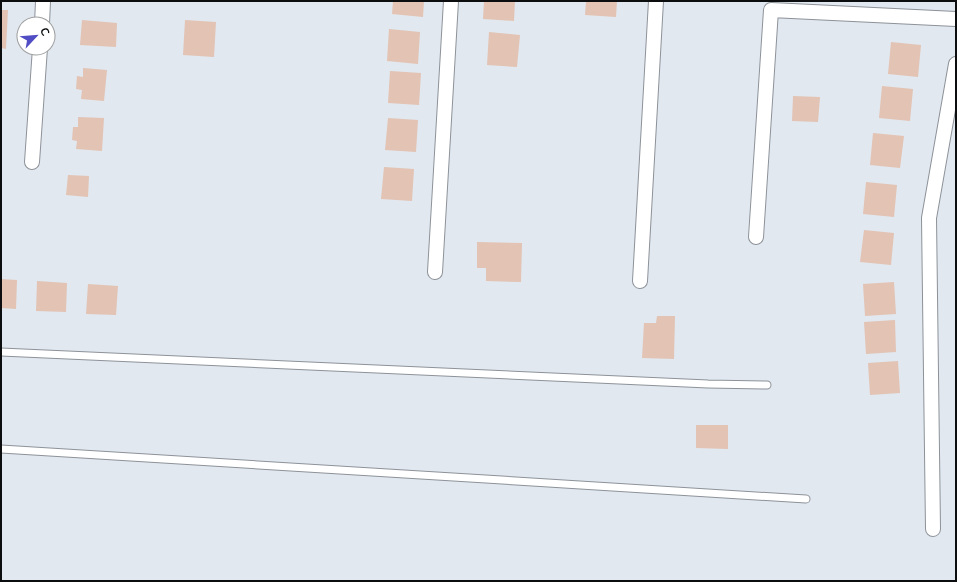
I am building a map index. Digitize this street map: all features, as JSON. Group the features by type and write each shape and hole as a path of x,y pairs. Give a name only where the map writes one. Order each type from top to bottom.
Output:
{"street":[{"path":"42,16 43,1"},
{"path":"435,272 451,1"},
{"path":"640,282 656,1"},
{"path":"756,236 771,10 956,19"},
{"path":"32,162 39,56"},
{"path":"933,529 928,218 956,64"}],"lane":[{"path":"1,352 708,384 767,385"},
{"path":"1,449 806,499"}],"building":[{"path":"393,1 424,1 423,17 392,14"},
{"path":"484,1 515,1 514,21 483,19"},
{"path":"586,1 617,1 616,17 585,15"},
{"path":"1,10 8,10 6,49 1,48"},
{"path":"82,20 117,23 116,47 80,45"},
{"path":"185,20 216,22 214,57 183,55"},
{"path":"389,29 420,32 418,64 387,61"},
{"path":"489,32 520,35 517,67 487,65"},
{"path":"891,42 921,45 918,77 888,74"},
{"path":"83,68 107,70 104,101 81,99 82,90 76,89 77,76 83,77"},
{"path":"390,71 421,73 419,105 388,103"},
{"path":"882,86 913,89 910,121 879,118"},
{"path":"793,96 820,97 818,122 792,121"},
{"path":"78,117 104,118 102,151 76,149 77,141 72,140 73,127 78,127"},
{"path":"388,118 418,120 416,152 385,150"},
{"path":"873,133 904,136 900,168 870,165"},
{"path":"384,167 414,169 412,201 381,199"},
{"path":"68,175 89,176 88,197 66,195"},
{"path":"866,182 897,185 894,217 863,214"},
{"path":"864,230 894,233 891,265 860,262"},
{"path":"477,242 522,243 521,282 486,281 486,268 477,268"},
{"path":"1,279 17,280 16,309 1,308"},
{"path":"37,281 67,283 66,312 36,311"},
{"path":"894,282 896,314 865,316 863,284"},
{"path":"88,284 118,286 116,315 86,314"},
{"path":"657,316 675,316 674,359 642,358 644,323 656,323"},
{"path":"895,320 896,352 866,354 864,322"},
{"path":"898,361 900,393 870,395 868,363"},
{"path":"696,425 728,425 728,449 696,448"}]}
